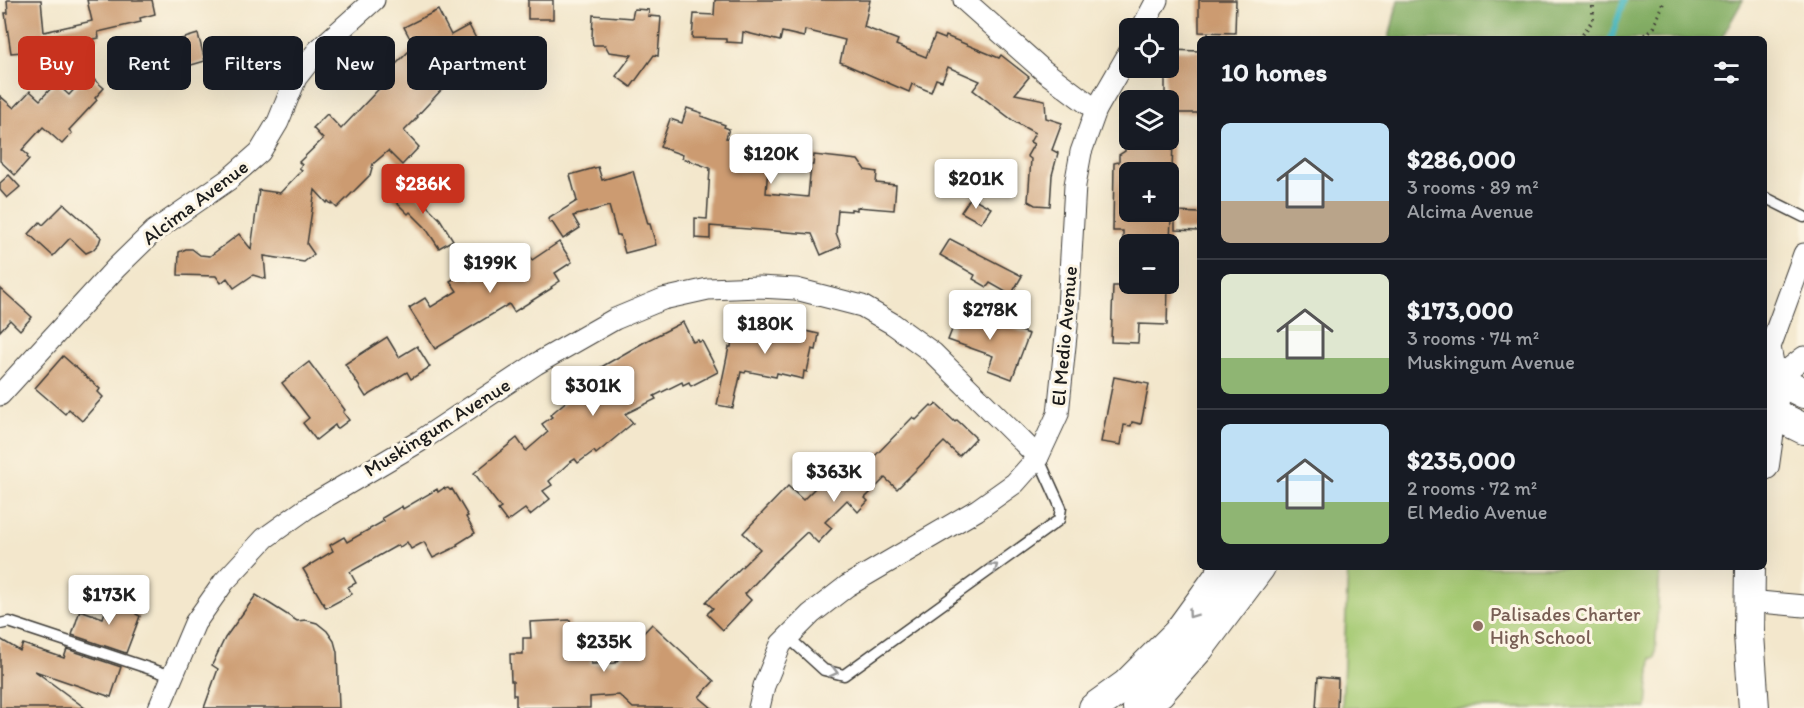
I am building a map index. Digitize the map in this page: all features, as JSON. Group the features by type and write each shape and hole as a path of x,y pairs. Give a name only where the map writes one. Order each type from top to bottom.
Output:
{"main road":[{"path":"1804,393 1770,377 1768,411 1804,429"},
{"path":"1094,708 1126,685 1178,633 1224,570"},
{"path":"1138,708 1160,692 1200,647 1258,570"},
{"path":"1750,570 1749,634 1754,708"}],"street":[{"name":"Alcima Avenue","path":"0,395 116,267 154,231 228,180 260,152 278,122 296,78 318,50 374,0"},
{"path":"964,0 1044,71 1096,110"},
{"path":"1147,18 1157,0"},
{"name":"El Medio Avenue","path":"759,708 764,686 781,644 811,614 847,586 977,510 1015,483 1038,457 1058,414 1067,326 1075,185 1081,152 1096,110 1119,70"},
{"path":"1770,377 1770,347 1804,254"},
{"name":"Muskingum Avenue","path":"159,708 195,623 224,582 265,538 310,506 420,441 536,364 615,319 663,300 708,289 759,287 796,290 862,306 893,324 933,353 1038,457"},
{"path":"1770,377 1804,357"},
{"path":"1749,601 1804,606"}],"lane":[{"path":"1767,198 1804,217"},
{"path":"788,637 824,670 844,675 1050,527 1059,520 1061,508 1038,457"},
{"path":"0,624 9,622 172,676"}],"path":[{"path":"1581,36 1593,20 1593,0"},
{"path":"1644,36 1654,27 1664,0"}],"green space":[{"path":"1398,0 1743,0 1723,36 1390,36"},
{"name":"Palisades Charter High School","path":"1348,570 1660,570 1655,658 1651,658 1647,708 1342,708"}],"building":[{"path":"7,0 41,0 44,32 92,21 87,0 152,0 155,14 140,18 141,22 98,32 99,38 95,39 95,36 18,36 18,52 11,53 5,13 8,13"},
{"path":"528,0 553,0 553,19 528,19"},
{"path":"715,0 870,0 864,27 898,40 896,45 926,57 935,35 945,39 946,36 999,58 1001,55 1029,77 1015,94 1045,100 1046,118 1062,123 1052,150 1058,153 1052,175 1050,206 1035,205 1028,201 1031,159 1027,156 1034,144 1030,142 1035,133 1015,122 973,90 980,81 948,67 942,81 936,79 931,92 912,84 909,92 840,62 845,40 805,30 804,37 782,32 780,41 743,32 742,43 726,42 726,39 692,38 694,14 714,15"},
{"path":"1199,0 1236,0 1235,33 1199,32"},
{"path":"634,9 649,10 648,16 661,17 658,56 654,55 631,87 616,76 632,55 609,52 605,45 593,45 592,38 593,15 632,18"},
{"path":"438,10 451,35 469,25 475,36 409,36 404,27"},
{"path":"198,34 203,62 191,65 191,36"},
{"path":"1179,50 1197,51 1197,113 1179,113 1179,90 1165,90 1165,78 1179,78"},
{"path":"407,53 407,90 441,90 404,131 419,147 402,165 388,151 373,164 370,175 337,208 328,201 327,203 315,190 307,244 314,254 304,262 264,256 266,279 253,275 234,288 227,278 221,283 216,276 178,275 179,252 186,249 192,249 200,255 210,256 239,234 251,249 259,190 280,193 302,170 299,168 302,165 299,162 323,139 313,128 327,114 341,129 378,90 395,90 395,65"},
{"path":"95,80 104,88 95,98 97,100 69,130 72,133 62,144 43,127 22,150 29,159 15,175 0,161 0,96 14,108 30,91 40,100 49,90 64,90 69,95 74,90 95,90"},
{"path":"687,108 725,125 724,127 729,129 726,138 770,142 766,193 808,197 814,155 858,160 865,170 877,172 876,183 896,185 894,210 857,207 857,210 851,209 851,211 838,210 836,233 841,246 821,255 812,234 710,226 710,239 695,238 695,218 707,219 710,168 660,147 670,119 682,123"},
{"path":"1173,150 1172,162 1119,162 1119,155 1125,151"},
{"path":"1119,162 1119,222 1171,222 1170,234 1123,234 1123,231 1113,231 1114,163"},
{"path":"598,167 602,180 633,171 656,245 625,253 609,206 573,216 580,228 563,239 552,222 550,223 548,219 577,201 570,175"},
{"path":"9,175 20,187 7,198 0,190 0,183"},
{"path":"405,184 440,219 453,240 439,248 425,227 392,198"},
{"path":"971,197 991,208 981,223 961,212"},
{"path":"64,204 101,237 93,250 86,253 70,238 53,256 29,234 40,222 43,225"},
{"path":"1179,212 1197,213 1197,231 1175,230 1175,222 1179,222"},
{"path":"950,239 1022,276 1011,295 990,283 987,287 973,279 975,275 940,255"},
{"path":"559,242 572,262 555,273 560,281 552,288 514,312 509,304 435,349 409,308 425,298 431,307 457,291 450,281 468,270 473,279 505,258 510,266 528,254 532,260"},
{"path":"1113,286 1119,286 1119,294 1168,294 1167,325 1139,324 1138,343 1111,342"},
{"path":"0,288 32,317 20,330 10,320 0,331"},
{"path":"960,309 1029,334 1012,379 988,370 993,356 948,340"},
{"path":"734,321 760,327 761,321 819,334 816,350 812,349 807,372 804,371 803,379 777,373 776,377 741,372 733,408 717,405 729,347 731,347"},
{"path":"683,322 693,342 702,341 718,372 691,386 689,382 683,385 682,382 654,396 656,399 625,414 633,423 596,454 594,451 578,463 575,459 549,481 552,485 543,491 550,499 530,515 525,509 507,522 498,510 501,508 474,473 517,438 526,451 548,432 542,424 569,399 566,395 576,387 572,382 588,369 591,373"},
{"path":"387,337 399,357 417,346 430,367 411,379 407,372 366,397 345,364"},
{"path":"63,356 100,389 98,392 103,397 82,421 69,409 65,414 35,388"},
{"path":"309,362 345,410 343,412 349,420 337,429 335,425 316,440 303,423 309,418 282,383"},
{"path":"1114,377 1149,384 1141,424 1132,422 1131,426 1124,425 1121,445 1101,442"},
{"path":"936,404 976,438 959,456 944,442 897,489 885,478 865,498 868,501 858,512 847,500 825,522 832,528 818,543 807,532 774,563 745,594 751,600 723,630 707,614 713,608 706,602 760,549 743,533 788,486 803,500 829,474 839,484 859,463 860,465 868,457 871,460 913,417 916,420 931,405 933,407"},
{"path":"444,488 452,489 475,533 457,544 458,546 433,558 424,542 411,549 407,542 400,547 398,545 350,572 356,583 348,587 352,594 326,608 303,569 333,551 330,545 344,537 347,542 384,521 382,518 402,506 403,509 437,489 438,492"},
{"path":"256,595 297,621 306,620 317,623 327,631 334,641 337,652 339,708 204,708 218,669 212,665 225,638"},
{"path":"109,599 137,610 136,614 140,616 126,653 72,635 80,610 103,618"},
{"path":"570,620 571,640 579,640 579,651 590,651 591,664 615,663 652,624 714,681 699,697 712,708 633,708 619,695 590,697 590,708 516,708 516,695 513,695 513,681 511,681 510,654 523,654 523,638 531,638 530,622"},
{"path":"0,639 20,651 23,644 64,658 67,649 121,667 111,697 35,671 85,708 0,708"},
{"path":"1318,677 1338,679 1337,708 1316,708"}],"waterway":[{"path":"1612,36 1624,0"}],"place":[{"name":"Palisades Charter High School","path":"1478,626"}]}
